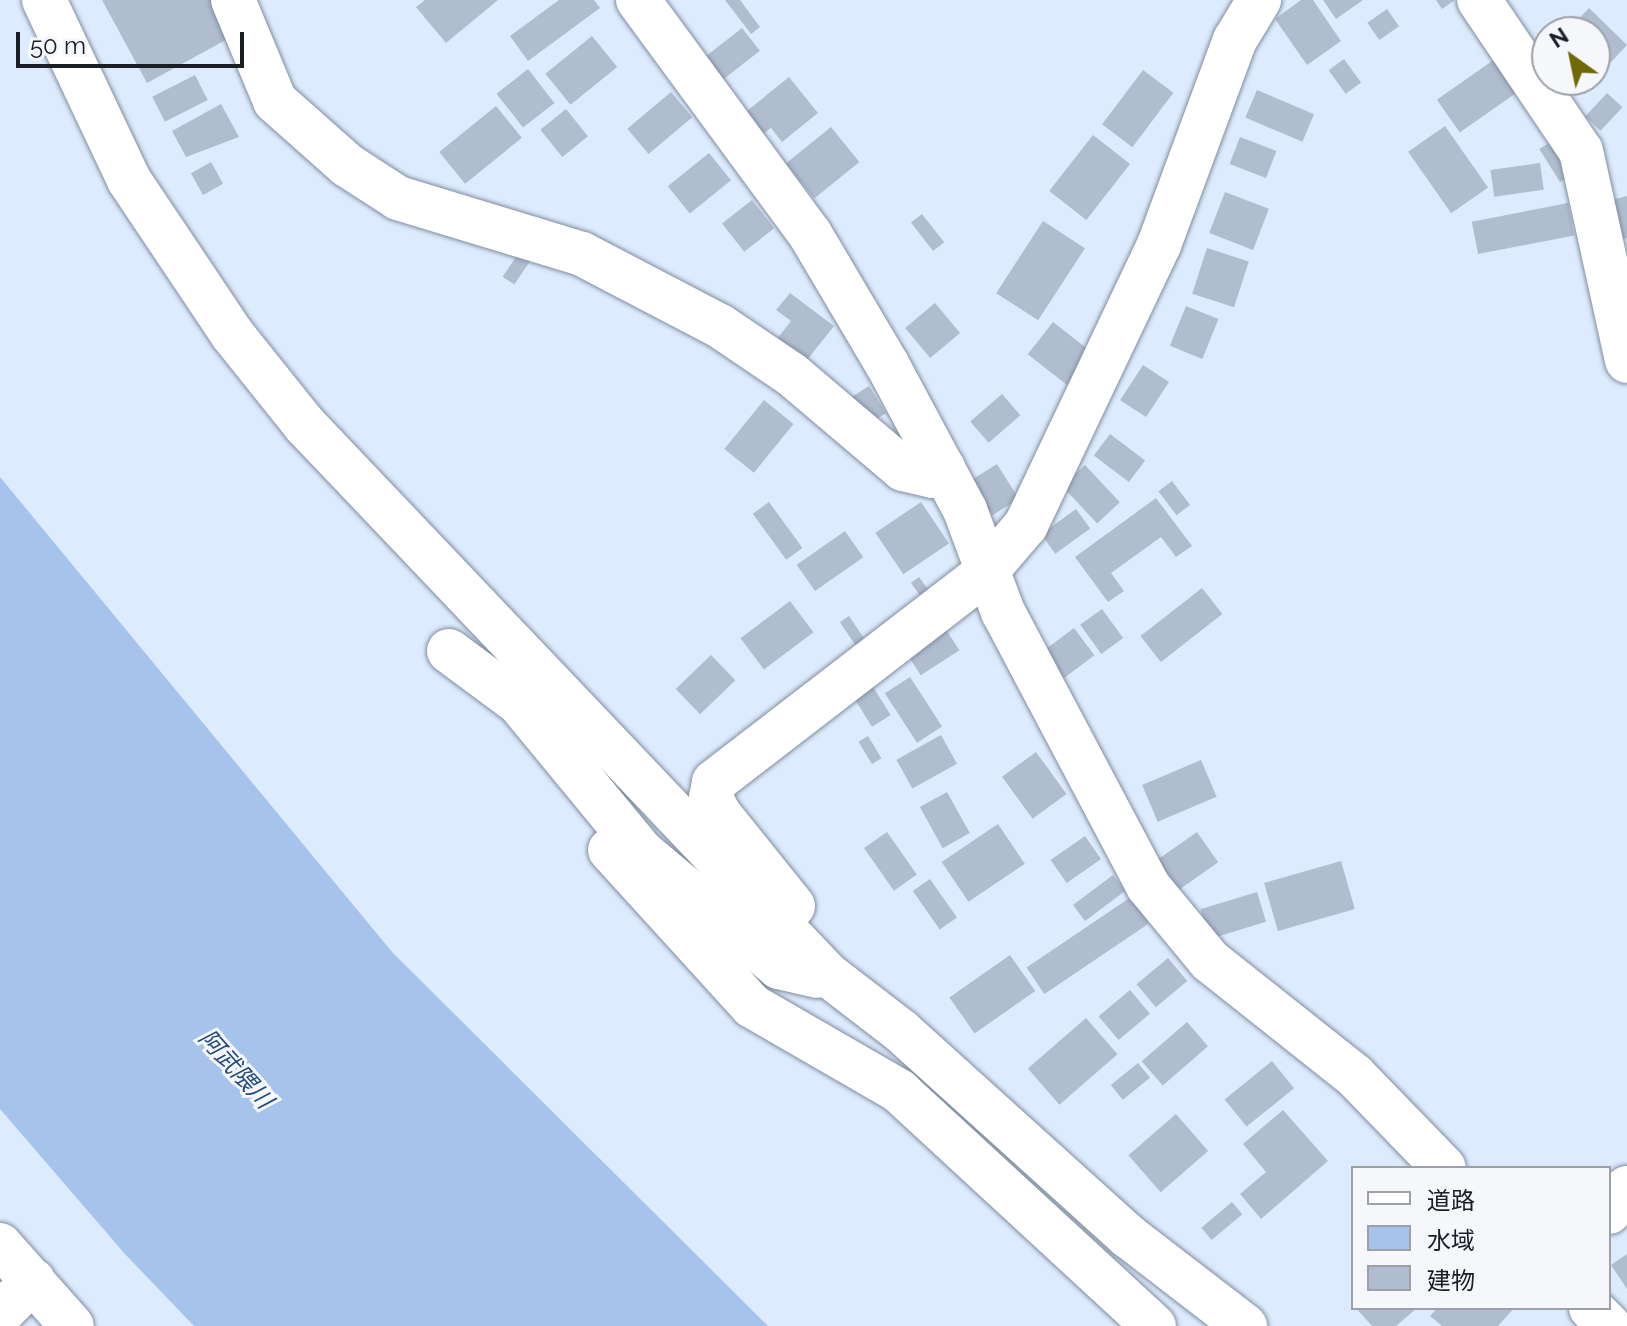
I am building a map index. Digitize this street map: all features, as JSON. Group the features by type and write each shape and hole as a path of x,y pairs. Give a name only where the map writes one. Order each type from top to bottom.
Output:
{"street":[{"path":"44,0 129,180 232,334 304,424 827,974 901,1031 1128,1236 1245,1326"},
{"path":"233,0 275,101 347,165 398,198 582,254 720,326 791,374 903,469 933,476 943,468"},
{"path":"638,0 810,234 943,468 985,573 1102,806 1171,915 1210,961 1354,1075 1442,1166"},
{"path":"827,974 828,958 811,929 719,814 711,798 714,782 985,573 1026,525 1159,245 1235,40 1259,0"},
{"path":"1479,0 1581,151 1627,361"},
{"path":"449,651 519,703 642,852 779,967 811,977 827,974"},
{"path":"605,808 609,847 752,1006 899,1091 1154,1326"},
{"path":"1611,1209 1627,1188"},
{"path":"0,1245 72,1326"},
{"path":"0,1314 33,1281"},
{"path":"1593,1310 1609,1326"}],"water":[{"name":"阿武隈川","path":"0,477 392,952 768,1326 194,1326 125,1254 0,1109"}],"building":[{"path":"102,0 214,0 233,36 147,83"},
{"path":"425,0 498,0 446,43 416,7"},
{"path":"559,0 594,0 600,8 528,61 510,36"},
{"path":"725,0 740,0 760,27 751,34"},
{"path":"1301,0 1313,0 1341,41 1307,65 1275,19"},
{"path":"1323,0 1363,0 1336,19"},
{"path":"1436,0 1455,0 1442,9"},
{"path":"1589,8 1597,16 1581,16"},
{"path":"1387,9 1399,26 1379,40 1367,23"},
{"path":"742,28 760,51 716,85 698,62"},
{"path":"1611,29 1627,45 1611,62"},
{"path":"592,36 617,67 571,105 545,74"},
{"path":"1344,59 1361,82 1346,94 1329,70"},
{"path":"1495,59 1518,92 1460,132 1437,100"},
{"path":"528,69 554,103 523,128 496,94"},
{"path":"1143,70 1173,93 1132,147 1102,124"},
{"path":"195,75 208,100 165,122 152,97"},
{"path":"789,77 818,113 782,142 771,128 760,136 742,115"},
{"path":"1257,90 1314,114 1302,142 1245,118"},
{"path":"671,92 692,117 649,154 627,129"},
{"path":"1604,96 1610,96 1622,107 1601,131 1585,116"},
{"path":"221,104 239,137 186,157 172,131"},
{"path":"496,106 522,138 465,184 439,152"},
{"path":"566,109 588,136 562,157 540,130"},
{"path":"1445,126 1488,187 1451,213 1408,152"},
{"path":"831,127 859,162 814,198 786,164"},
{"path":"1093,135 1130,164 1086,220 1049,191"},
{"path":"1240,137 1276,151 1266,178 1230,164"},
{"path":"1552,141 1573,174 1560,182 1539,149"},
{"path":"709,153 731,180 690,214 668,186"},
{"path":"211,162 223,184 203,195 191,173"},
{"path":"1540,163 1544,190 1494,197 1490,170"},
{"path":"1225,192 1269,209 1253,250 1209,233"},
{"path":"1627,196 1627,238 1619,240 1608,201"},
{"path":"752,200 774,228 744,252 722,223"},
{"path":"1568,203 1574,235 1478,254 1472,222"},
{"path":"922,214 944,242 933,251 911,223"},
{"path":"1043,221 1085,248 1038,320 996,293"},
{"path":"1207,248 1249,262 1234,307 1192,294"},
{"path":"520,251 532,259 514,285 503,277"},
{"path":"790,293 834,326 799,370 770,348 791,321 776,310"},
{"path":"935,303 960,333 930,358 905,328"},
{"path":"1186,306 1218,319 1202,359 1170,346"},
{"path":"1053,322 1092,353 1067,385 1028,354"},
{"path":"1143,365 1169,382 1146,417 1120,400"},
{"path":"869,386 886,413 866,426 849,399"},
{"path":"1002,394 1020,415 989,443 970,422"},
{"path":"764,400 794,424 754,473 724,449"},
{"path":"1110,434 1145,460 1129,482 1094,456"},
{"path":"997,464 1019,499 992,515 971,480"},
{"path":"1085,465 1120,502 1097,523 1062,486"},
{"path":"1172,481 1190,505 1176,515 1158,491"},
{"path":"1156,498 1192,546 1176,557 1161,537 1111,573 1124,591 1108,602 1075,557"},
{"path":"769,502 803,548 786,560 753,514"},
{"path":"921,502 949,543 903,574 875,533"},
{"path":"1076,509 1090,528 1055,554 1041,534"},
{"path":"845,531 863,557 815,591 797,565"},
{"path":"919,577 929,591 921,597 911,583"},
{"path":"1202,588 1222,614 1161,662 1141,636"},
{"path":"790,601 813,632 764,669 740,638"},
{"path":"1102,609 1123,638 1101,654 1080,625"},
{"path":"849,616 868,644 859,650 840,622"},
{"path":"943,625 959,650 921,675 904,650"},
{"path":"1074,628 1094,655 1064,678 1044,651"},
{"path":"711,655 735,680 700,714 676,689"},
{"path":"910,677 942,726 917,743 885,693"},
{"path":"870,682 891,715 872,727 851,694"},
{"path":"941,735 957,764 912,789 896,760"},
{"path":"868,736 881,758 872,764 859,742"},
{"path":"1036,752 1067,794 1033,819 1002,777"},
{"path":"1201,760 1217,797 1158,822 1142,785"},
{"path":"947,792 970,833 943,848 920,807"},
{"path":"998,824 1025,864 968,902 942,862"},
{"path":"887,832 917,875 894,891 864,848"},
{"path":"1197,832 1218,862 1179,890 1158,860"},
{"path":"1085,836 1101,859 1067,883 1051,860"},
{"path":"1341,861 1355,909 1278,931 1264,883"},
{"path":"1113,875 1125,891 1085,921 1073,905"},
{"path":"930,879 957,918 940,930 913,891"},
{"path":"1257,892 1266,922 1210,939 1201,909"},
{"path":"1131,897 1149,924 1044,994 1027,967"},
{"path":"1010,955 1035,991 975,1033 949,997"},
{"path":"1168,958 1187,981 1156,1007 1137,984"},
{"path":"1130,990 1150,1014 1119,1040 1099,1016"},
{"path":"1086,1018 1117,1054 1059,1105 1028,1069"},
{"path":"1187,1022 1208,1046 1163,1086 1142,1061"},
{"path":"1272,1061 1294,1088 1247,1127 1225,1099"},
{"path":"1138,1063 1150,1078 1123,1100 1111,1085"},
{"path":"1283,1110 1328,1161 1261,1219 1240,1194 1266,1172 1243,1144"},
{"path":"1176,1114 1208,1151 1161,1192 1128,1155"},
{"path":"1232,1202 1242,1214 1212,1240 1201,1228"},
{"path":"1627,1254 1627,1289 1611,1265"},
{"path":"1358,1310 1415,1310 1396,1326 1372,1326"},
{"path":"1435,1310 1512,1310 1498,1326 1442,1326 1430,1316"}]}
